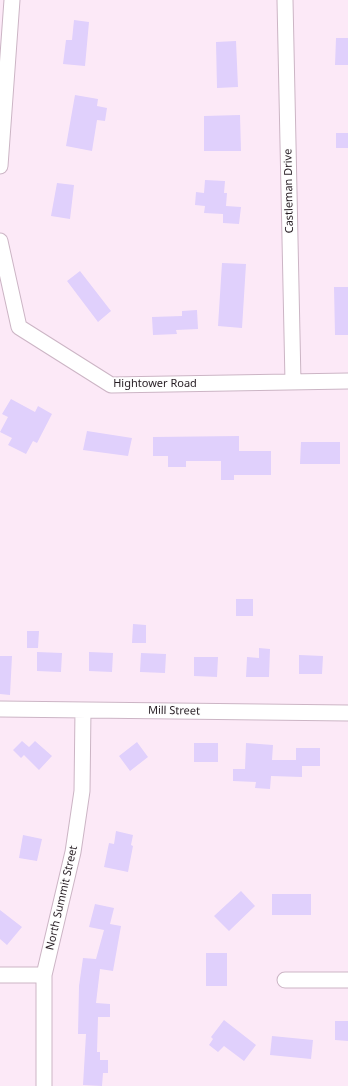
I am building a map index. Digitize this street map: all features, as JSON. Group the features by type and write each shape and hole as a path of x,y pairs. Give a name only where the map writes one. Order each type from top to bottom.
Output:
{"street":[{"path":"0,166 12,0"},
{"name":"Castleman Drive","path":"285,0 293,382"},
{"name":"Hightower Road","path":"0,241 19,327 111,385 348,381"},
{"name":"Mill Street","path":"0,709 348,713"},
{"name":"North Summit Street","path":"44,1086 44,975 73,852 82,790 83,710"},
{"path":"0,975 44,975"},
{"path":"285,980 348,980"}],"building":[{"path":"74,20 89,22 85,66 63,64 66,40 72,40"},
{"path":"336,38 348,38 348,65 335,65"},
{"path":"236,41 238,87 217,88 216,42"},
{"path":"75,95 98,99 97,106 107,108 105,121 97,120 92,151 66,146"},
{"path":"240,115 241,151 204,151 204,116"},
{"path":"336,133 348,133 348,148 336,148"},
{"path":"205,180 225,181 224,193 227,193 226,206 241,207 239,224 223,223 223,214 204,213 205,206 195,205 196,192 204,193"},
{"path":"57,183 74,185 70,219 51,216"},
{"path":"222,263 246,264 242,328 218,326"},
{"path":"80,271 111,311 98,322 67,281"},
{"path":"334,287 348,287 348,335 335,335"},
{"path":"197,310 198,329 176,330 177,334 153,335 152,317 182,316 182,311"},
{"path":"11,399 35,412 38,406 52,414 37,443 33,441 26,454 8,445 12,438 0,432 8,417 2,414"},
{"path":"87,431 132,438 128,456 83,450"},
{"path":"239,436 239,451 271,451 271,475 234,475 234,480 221,480 221,461 186,461 186,467 168,467 168,456 153,456 153,437"},
{"path":"301,442 340,442 340,464 300,464"},
{"path":"236,599 253,599 253,616 236,616"},
{"path":"133,624 146,625 146,643 132,643"},
{"path":"27,631 39,631 38,648 27,648"},
{"path":"259,648 270,649 269,677 246,677 247,657 259,658"},
{"path":"37,652 62,653 61,672 37,671"},
{"path":"89,652 113,653 112,672 89,671"},
{"path":"141,653 166,654 165,673 140,672"},
{"path":"299,655 323,656 322,674 299,674"},
{"path":"0,656 12,656 10,695 0,694"},
{"path":"194,657 218,657 217,677 194,676"},
{"path":"22,741 29,747 35,741 52,756 39,770 24,755 21,758 13,750"},
{"path":"137,742 148,757 130,771 119,756"},
{"path":"194,743 218,743 218,762 194,762"},
{"path":"246,743 273,745 272,760 296,760 296,748 320,748 320,766 302,766 302,777 271,776 270,789 255,788 256,782 233,781 233,769 245,769"},
{"path":"116,831 133,835 131,845 133,846 128,872 104,867 109,843 114,844"},
{"path":"23,835 42,839 37,861 19,858"},
{"path":"241,891 255,906 229,931 214,916"},
{"path":"272,894 311,894 311,915 272,915"},
{"path":"95,904 114,908 110,924 121,926 113,971 100,969 96,1003 110,1004 110,1017 98,1017 97,1052 100,1052 100,1060 108,1060 108,1073 103,1073 102,1086 83,1085 86,1034 78,1034 79,986 83,958 96,959 104,930 89,927"},
{"path":"0,910 22,927 7,945 0,939"},
{"path":"206,953 227,953 227,986 206,986"},
{"path":"224,1020 256,1045 244,1061 224,1046 218,1052 209,1045 213,1039 211,1037"},
{"path":"335,1021 348,1021 348,1041 335,1040"},
{"path":"272,1036 313,1040 311,1059 270,1055"}]}
